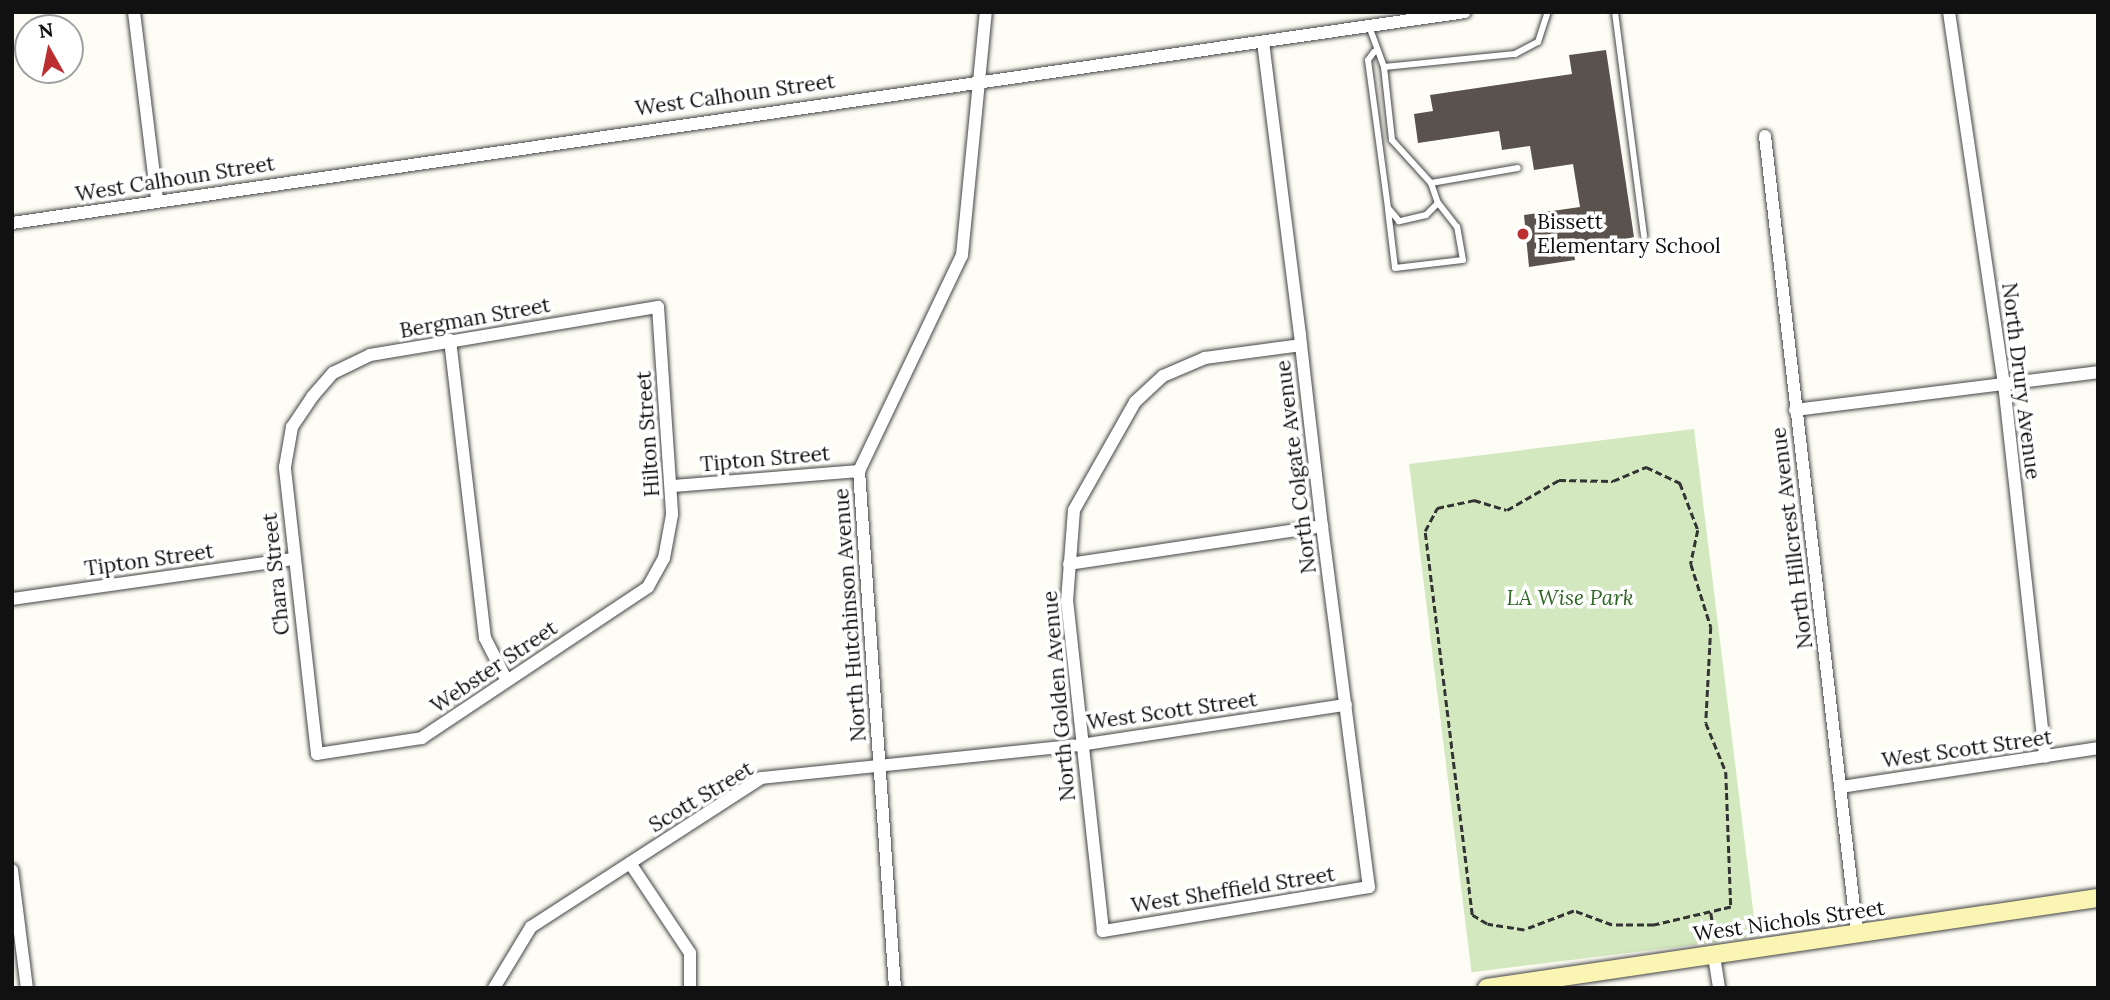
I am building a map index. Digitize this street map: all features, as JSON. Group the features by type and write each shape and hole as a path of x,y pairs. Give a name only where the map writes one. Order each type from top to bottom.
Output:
{"street":[{"path":"134,12 158,200"},
{"name":"North Hutchinson Avenue","path":"895,988 859,471 962,255 982,80 986,12"},
{"name":"West Calhoun Street","path":"12,223 982,80 1465,12"},
{"name":"North Drury Avenue","path":"1949,12 2004,384 2045,757"},
{"name":"North Colgate Avenue","path":"1263,42 1369,887"},
{"name":"North Hillcrest Avenue","path":"1765,136 1857,934"},
{"name":"Bergman Street","path":"312,397 333,373 370,355 658,307"},
{"name":"Hilton Street","path":"658,307 673,486 664,558"},
{"path":"450,340 485,638 507,681"},
{"name":"North Golden Avenue","path":"1103,930 1080,745 1069,564 1074,510 1135,402 1163,376 1205,358 1301,345"},
{"path":"1795,410 2098,372"},
{"name":"Chara Street","path":"312,397 292,427 285,467 292,559 317,754"},
{"name":"Tipton Street","path":"673,486 859,471"},
{"path":"1069,564 1322,526"},
{"name":"Webster Street","path":"317,754 422,738 648,587 664,558"},
{"name":"Tipton Street","path":"12,599 292,559"},
{"name":"West Scott Street","path":"879,769 1080,745 1346,705"},
{"name":"West Scott Street","path":"1841,787 2098,748"},
{"name":"Scott Street","path":"494,988 531,927 761,778 879,769"},
{"path":"630,863 690,953 690,988"},
{"path":"12,870 27,988"},
{"name":"West Sheffield Street","path":"1103,930 1369,887"},
{"name":"West Nichols Street","path":"1486,988 1715,948 1857,934 2098,898"},
{"path":"1715,948 1719,988"}],"lane":[{"path":"1384,67 1515,54 1538,42 1548,12"},
{"path":"1615,12 1644,236"},
{"path":"1368,26 1374,52 1384,67 1392,141 1431,183 1438,203 1457,227 1463,260 1395,268 1368,60 1374,52"},
{"path":"1431,183 1518,168"},
{"path":"1388,208 1399,221 1426,215 1438,203"}],"path":[{"path":"1632,468 1665,472 1679,483 1698,530 1692,573 1711,627 1706,723 1726,772 1726,854 1732,893 1731,907 1711,914 1654,925 1612,925 1574,911 1524,930 1472,915 1426,558 1425,531 1437,508 1474,500 1507,510 1559,480 1613,481 1632,468"},
{"path":"1711,914 1715,948"}],"green space":[{"name":"LA Wise Park","path":"1694,429 1756,937 1472,972 1409,464"}],"building":[{"path":"1606,50 1634,237 1574,252 1575,260 1529,267 1524,215 1580,207 1573,164 1534,170 1530,146 1502,150 1499,131 1418,143 1414,114 1433,111 1430,95 1572,74 1569,55"}],"place":[{"name":"Bissett Elementary School","path":"1523,234"}]}
